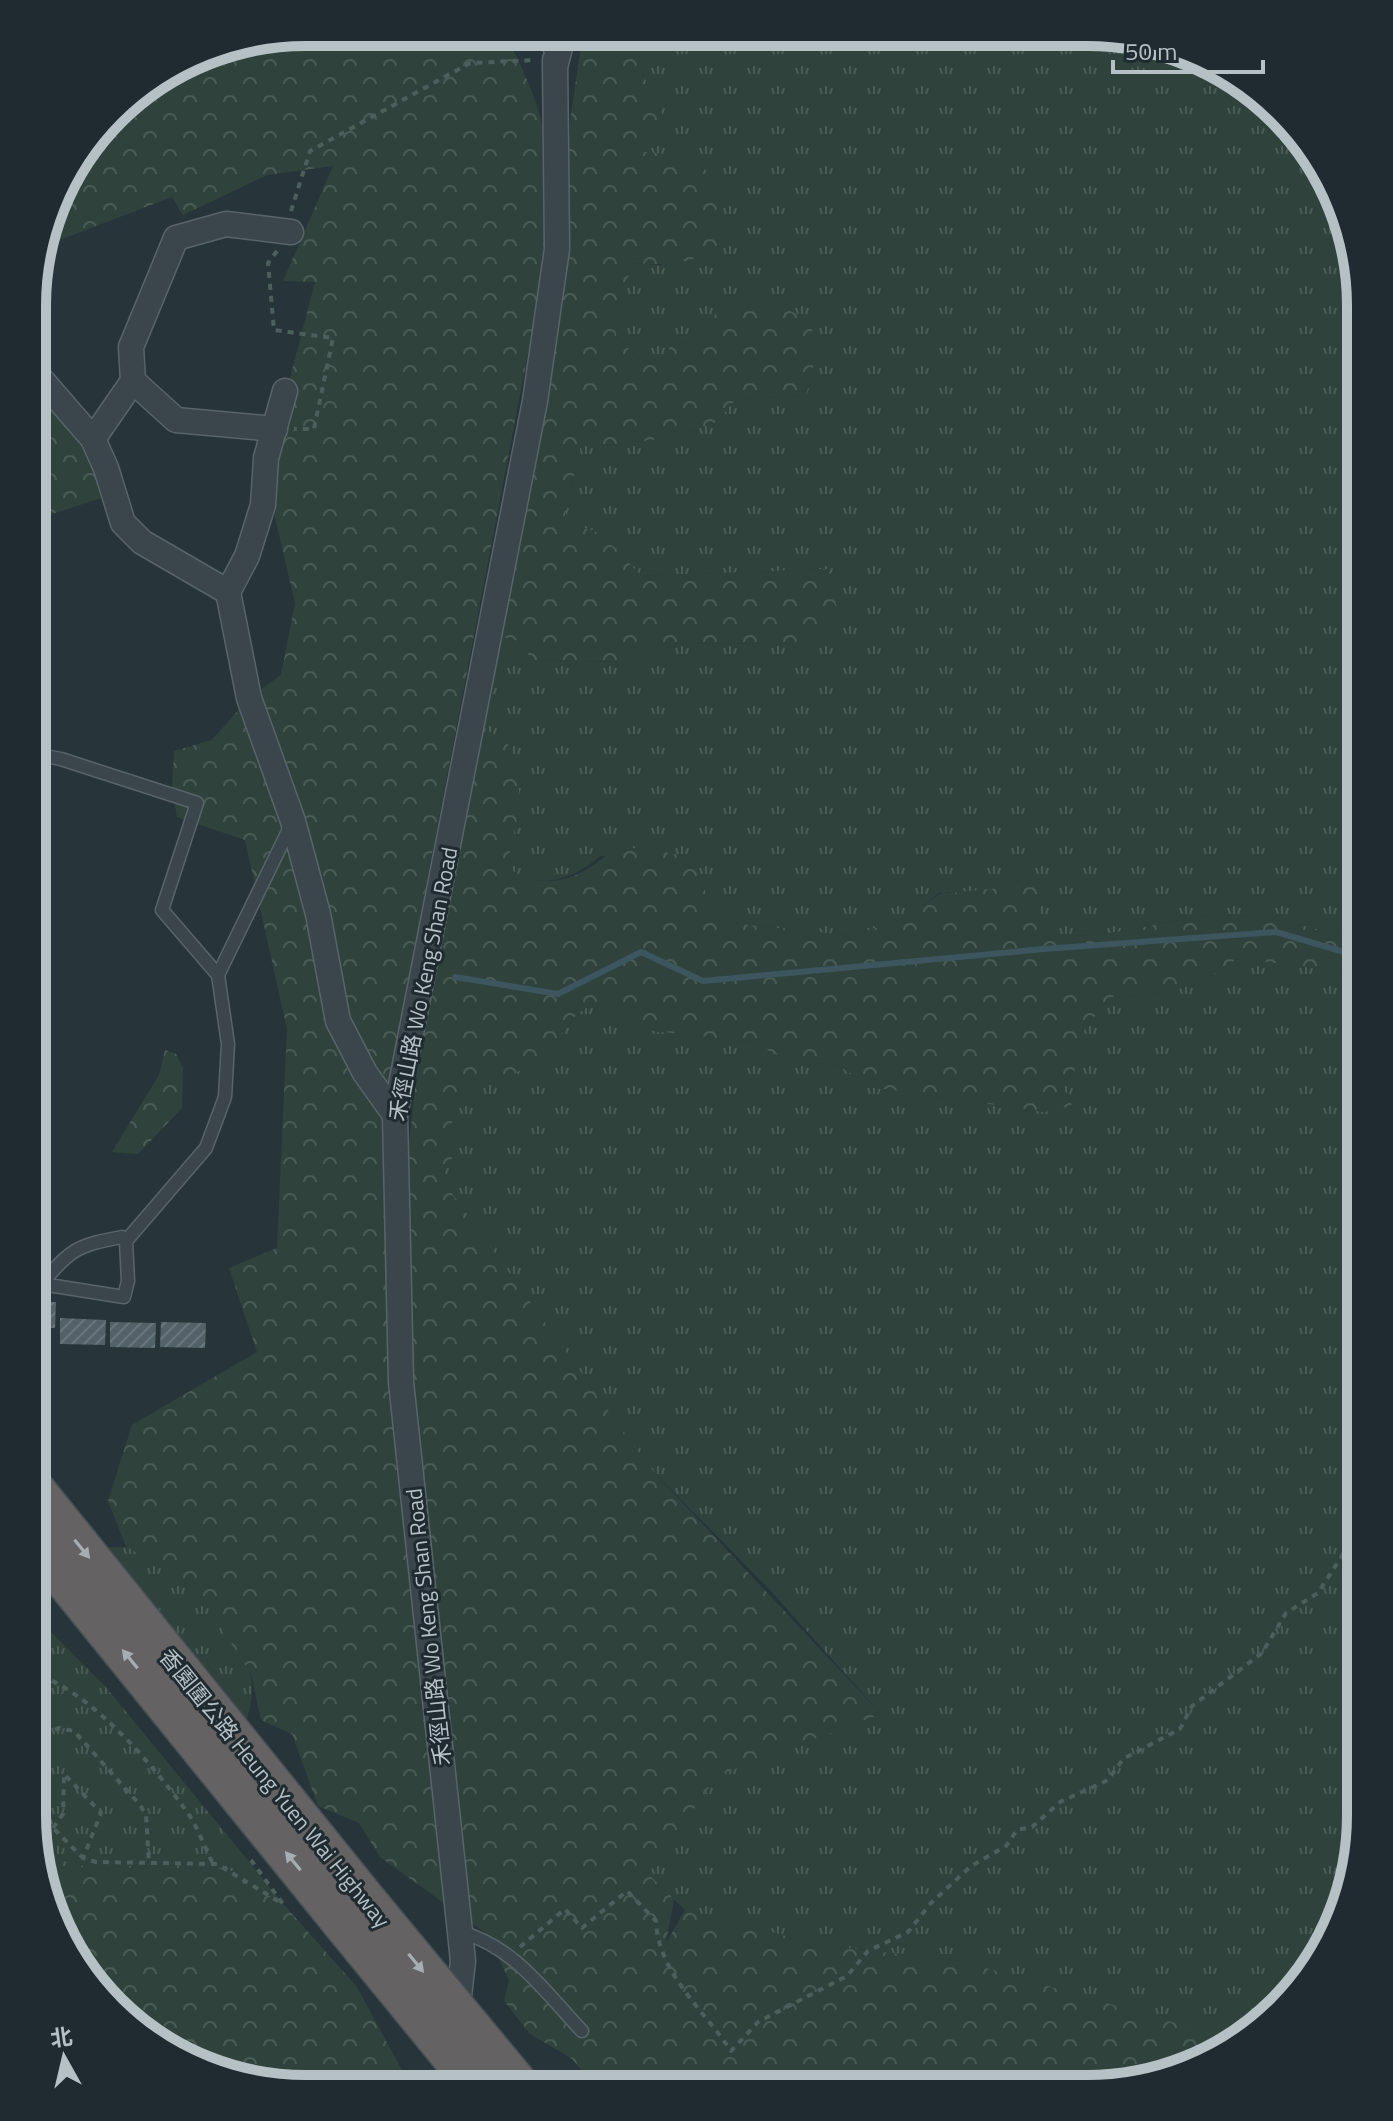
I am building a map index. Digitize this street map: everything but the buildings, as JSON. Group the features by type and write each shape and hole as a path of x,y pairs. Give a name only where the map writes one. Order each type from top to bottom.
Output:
{"highway":[{"name":"香園圍公路 Heung Yuen Wai Highway","path":"46,1505 355,1912 469,2075"},
{"name":"香園圍公路 Heung Yuen Wai Highway","path":"46,1555 355,1912 509,2075"}],"street":[{"name":"禾徑山路 Wo Keng Shan Road","path":"449,2075 463,1961 401,1382 395,1115 535,401 557,249 556,71"},
{"path":"93,439 133,381 131,347 176,238 226,224 291,232"},
{"path":"133,381 176,420 275,429"},
{"path":"46,385 93,439 106,468 123,523 142,542 228,592"},
{"path":"285,391 266,458 263,505 247,556 228,592 249,698 293,821 318,914 338,1021 365,1073 395,1115"}],"lane":[{"name":"禾徑山路 Wo Keng Shan Road","path":"547,47 556,71"},
{"path":"555,47 556,71"},
{"path":"556,71 569,47"},
{"path":"46,756 197,803 162,910 218,975 228,1044 225,1097 206,1148 126,1241 128,1281 124,1297 46,1285"},
{"path":"218,975 293,821"},
{"path":"46,1279 63,1256 83,1244 122,1237 126,1241"},
{"path":"460,1932 484,1938 511,1956 582,2031"}],"path":[{"path":"275,429 314,429 333,338 274,330 268,263 291,232 291,212 310,151 470,63 556,71"},
{"path":"511,1956 565,1909 582,1928 627,1891 656,1921 656,1934 669,1969 731,2051 758,2022 847,1976 868,1951 908,1932 930,1904 971,1866 1006,1846 1017,1830 1032,1827 1060,1802 1108,1780 1123,1759 1180,1729 1192,1706 1262,1653 1286,1613 1318,1593 1346,1549"},
{"path":"46,1609 55,1613"},
{"path":"46,1678 62,1684 99,1711 187,1811 213,1864"},
{"path":"46,1734 59,1728 74,1731 140,1805 146,1815 149,1863"},
{"path":"53,1828 63,1814 64,1774 101,1813 83,1858"},
{"path":"46,1776 48,1816 53,1828 83,1858 96,1862 213,1864 283,1904 247,1854"}],"green space":[{"path":"289,47 511,47 537,105 547,169 540,291 405,995 395,1115 409,1144 420,1041 481,726 508,744 518,777 520,805 507,866 533,880 553,881 573,876 617,851 639,848 694,858 707,896 731,923 852,936 913,915 939,894 1030,885 1040,887 1040,928 1058,934 1100,934 1191,918 1229,916 1287,922 1347,938 1347,976 1328,970 1238,958 1206,978 1177,989 1109,997 1083,1032 1074,1073 1057,1083 1072,1099 1071,1106 1045,1112 870,1087 839,1065 788,1061 752,1042 654,1031 613,1010 589,1006 578,1013 540,1060 491,1086 463,1083 448,1137 452,1159 441,1178 649,1467 881,1714 718,1775 648,1874 674,1899 666,1943 685,1910 821,1945 962,1961 1222,2037 1217,2040 1186,2055 1138,2070 1087,2075 586,2075 571,2058 530,2034 504,2001 509,1980 487,1934 380,1857 359,1823 318,1806 292,1734 261,1720 251,1674 196,1589 126,1546 108,1501 132,1425 257,1352 229,1268 277,1248 287,1029 245,840 177,817 172,788 174,751 212,740 249,698 281,675 295,603 265,474 315,282 283,281 333,166 267,175 183,215 172,197 55,242 73,191 111,135 148,100 176,81 223,60 255,51"},
{"path":"581,47 645,47 641,70 663,116 640,152 678,157 703,168 719,186 723,198 720,243 709,251 678,263 631,263 616,336 640,360 662,360 671,345 704,340 716,312 753,302 784,308 809,321 818,347 806,396 736,399 716,422 673,437 604,446 583,435 564,520 603,535 641,576 828,569 841,628 802,644 670,643 622,662 529,660 527,643 498,636 565,263 570,120"},
{"path":"645,47 1121,48 1186,66 1217,81 1271,122 1293,148 1312,176 1327,207 1345,272 1347,938 1287,922 1229,916 1190,918 1100,934 1058,934 1040,928 1040,888 939,893 913,915 852,936 731,923 707,896 694,858 600,856 579,871 542,881 529,879 507,866 511,844 481,726 498,636 527,643 530,660 621,662 670,643 802,644 828,569 641,576 603,535 564,520 583,435 604,446 673,437 716,422 736,399 806,396 704,340 671,345 662,360 640,360 616,336 630,263 662,265 639,153 663,116 641,70"},
{"path":"46,398 97,462 101,498 46,516"},
{"path":"1238,958 1328,970 1347,976 1346,1832 1338,1882 1312,1945 1271,1999 1215,2041 962,1961 821,1945 685,1910 648,1874 718,1775 881,1714 771,1591 649,1467 440,1178 452,1159 448,1137 463,1082 540,1060 578,1013 589,1006 613,1010 654,1031 752,1042 788,1061 839,1065 870,1087 1045,1112 1072,1099 1057,1083 1074,1073 1082,1032 1109,997 1177,989"},
{"path":"165,1050 176,1054 183,1068 182,1108 138,1154 112,1152 159,1075"},
{"path":"93,1547 128,1547 196,1589 249,1670 251,1699 243,1728"},
{"path":"46,1627 105,1686 286,1907 228,1869 71,1867 49,1846 47,1832"},
{"path":"49,1847 72,1867 228,1869 286,1907 357,1987 404,2075 272,2073 207,2055 176,2040 148,2021 122,1999 100,1973 81,1945 66,1914 51,1866"}],"waterway":[{"path":"455,977 558,994 641,952 703,981 1044,949 1276,932 1347,953"}]}
